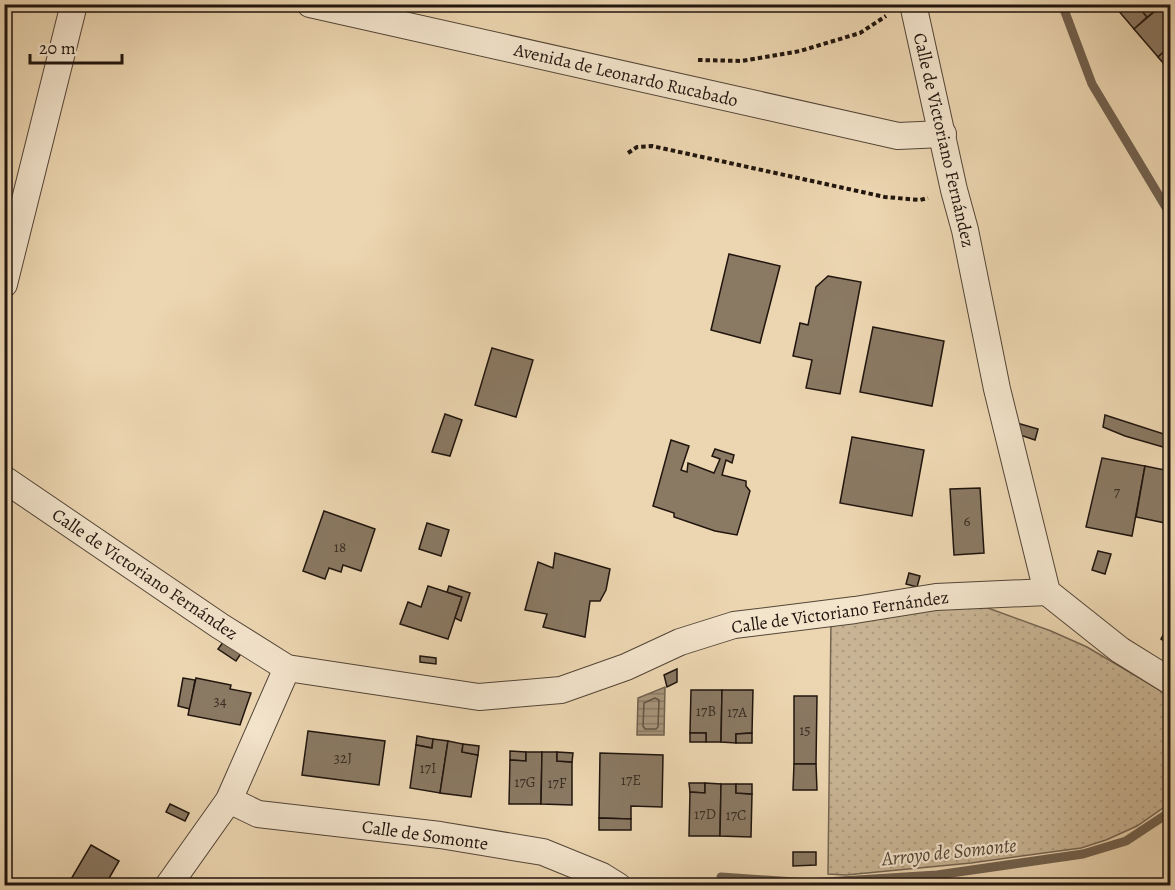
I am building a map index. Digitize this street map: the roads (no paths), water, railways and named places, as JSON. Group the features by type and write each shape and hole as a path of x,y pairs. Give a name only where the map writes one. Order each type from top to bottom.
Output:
{"street":[{"path":"4,284 74,4"},
{"name":"Avenida de Leonardo Rucabado","path":"309,4 898,136 943,134"},
{"name":"Calle de Victoriano Fernández","path":"4,479 220,626 287,668 479,698 561,690 615,671 680,642 734,626 936,597 1047,592 997,389 943,134 904,7"},
{"path":"1047,592 1120,650 1170,681"},
{"path":"168,885 229,800 287,668"},
{"name":"Calle de Somonte","path":"229,800 258,814 440,835 543,852 618,885"}],"water":[{"path":"665,687 664,735 637,735 638,698"}],"waterway":[{"name":"Arroyo de Somonte","path":"1062,4 1092,84 1170,214"},
{"name":"Arroyo de Somonte","path":"721,877 809,883 937,875 1083,854 1126,841 1170,812"}]}
